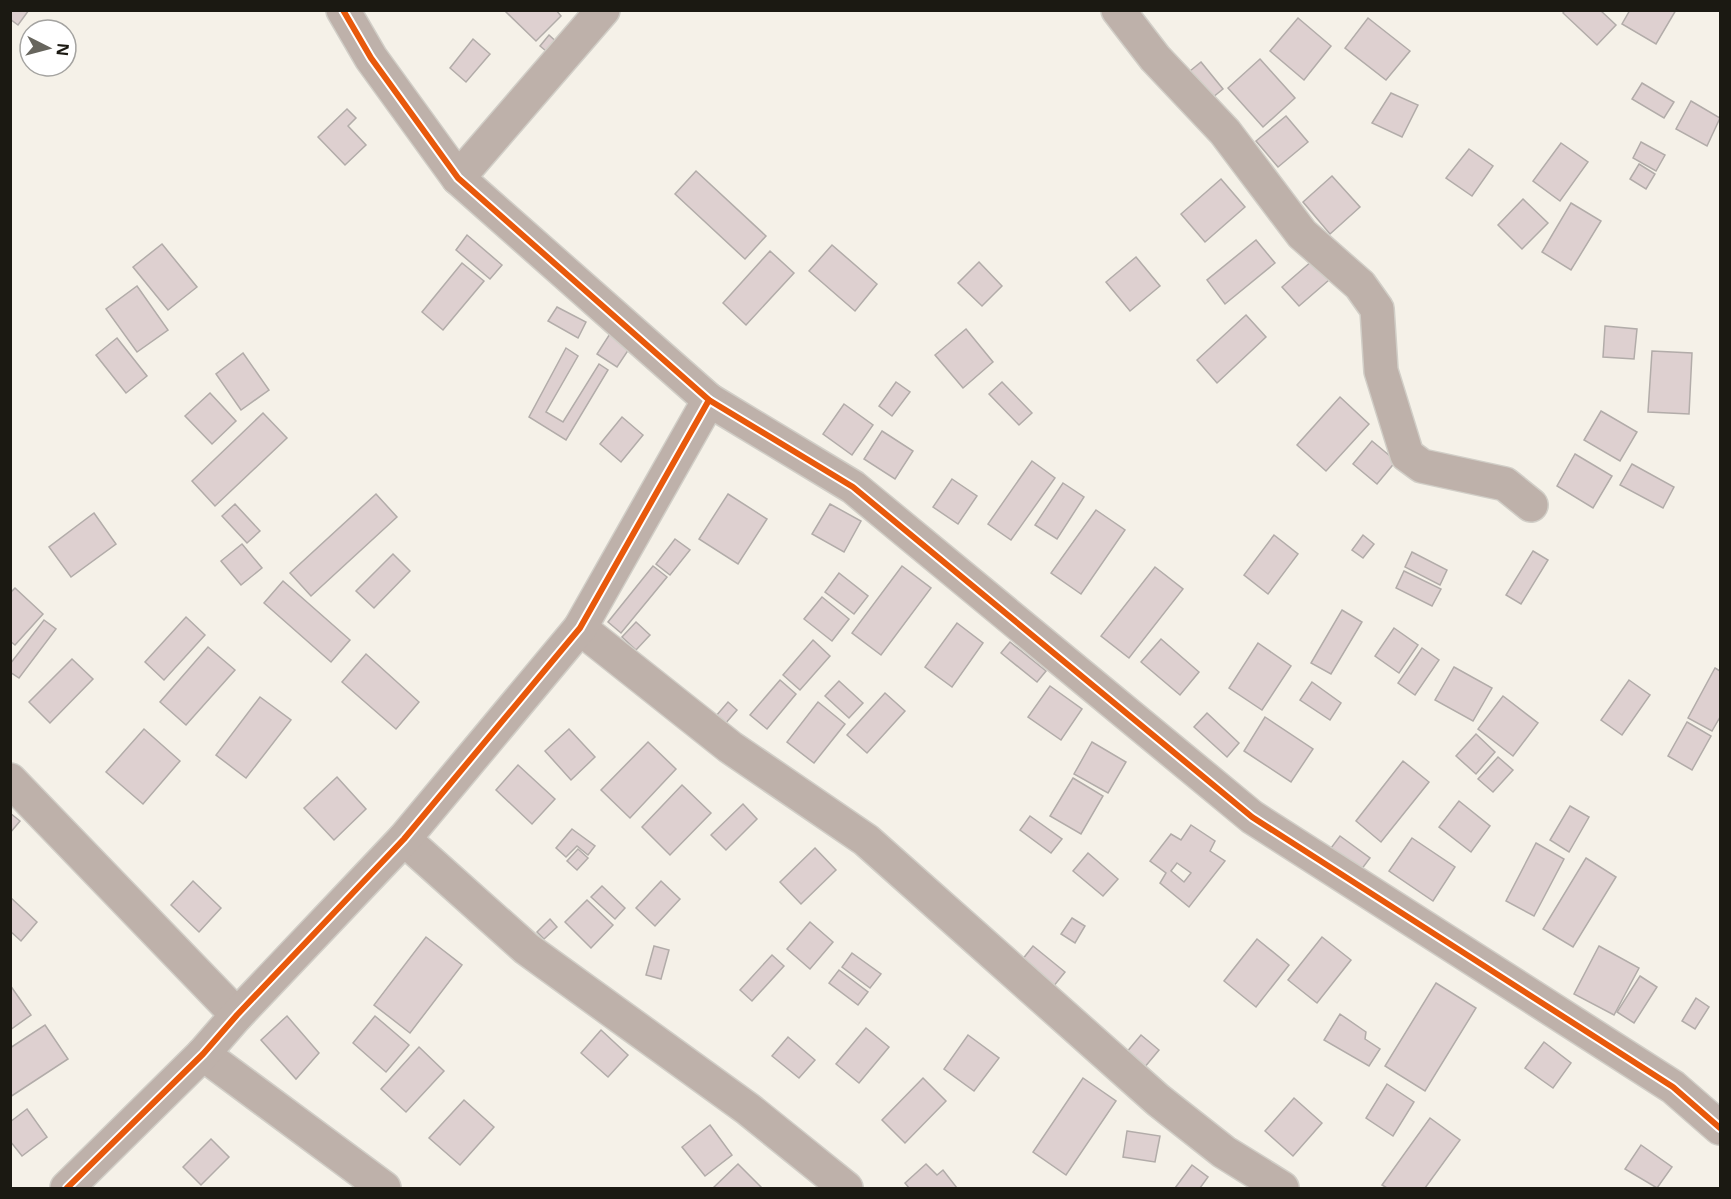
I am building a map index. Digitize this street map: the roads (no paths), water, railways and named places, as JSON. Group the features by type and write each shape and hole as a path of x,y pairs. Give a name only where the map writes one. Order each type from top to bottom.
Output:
{"street":[{"path":"343,10 371,58 458,178 710,400 853,487 1252,817 1672,1087 1720,1128"},
{"path":"458,178 603,10"},
{"path":"1118,10 1155,58 1226,132 1302,234 1360,285 1377,309 1381,371 1407,455 1422,466 1505,484 1532,505"},
{"path":"67,1188 203,1054 404,839 580,628 710,400"},
{"path":"580,628 730,747 866,840 1158,1100 1224,1152 1282,1188"},
{"path":"10,780 237,1015"},
{"path":"404,839 527,949 748,1109 846,1188"},
{"path":"203,1054 384,1188"}]}
